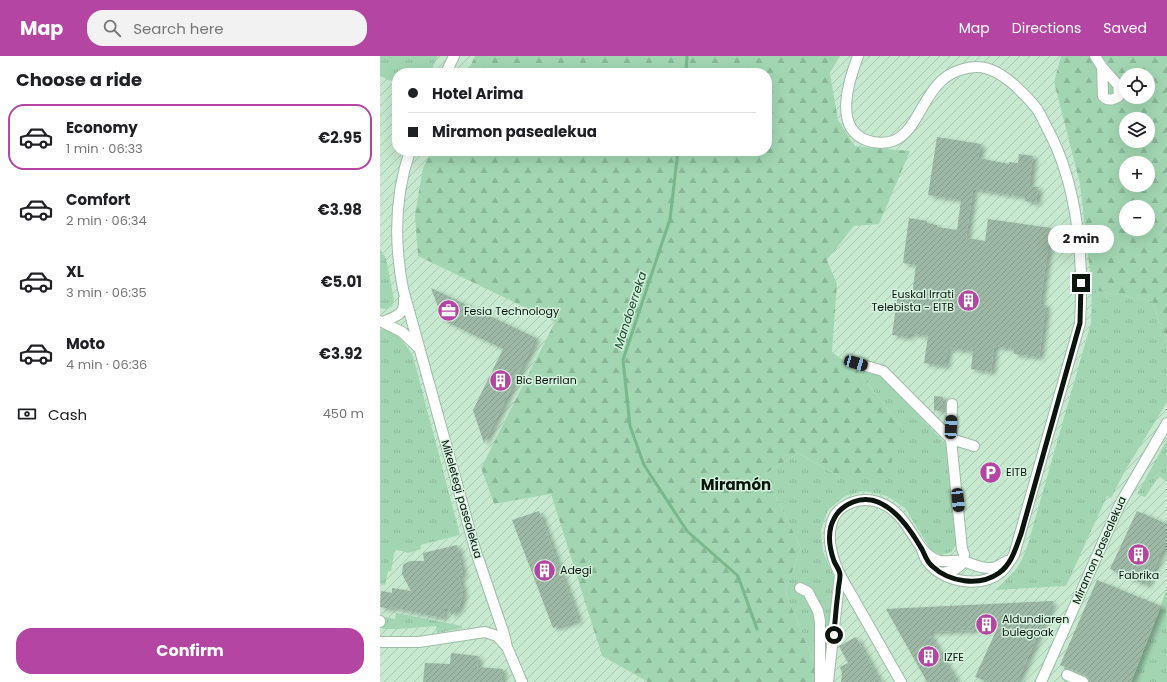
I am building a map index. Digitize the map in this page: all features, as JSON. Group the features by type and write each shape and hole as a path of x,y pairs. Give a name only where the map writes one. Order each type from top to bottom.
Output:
{"street":[{"path":"448,68 454,56"},
{"path":"858,56 849,79 846,95 846,111 849,123 854,132 871,142 883,143 893,141 906,133 932,92 941,81 957,70 971,67 987,68 1002,75 1019,89 1038,110 1053,138 1062,163 1077,227 1082,298 1080,323 1021,534 1014,555 1000,573 988,579 974,581 964,581 941,573 927,562 921,547 898,514 878,502 857,500 840,509 835,516 829,537 834,562 901,682"},
{"path":"1096,56 1102,67"},
{"name":"Mikeletegi pasealekua","path":"408,156 404,168 396,220 396,246 403,289 475,549 507,647 522,682"},
{"path":"382,322 401,313 404,308 403,289"},
{"path":"382,322 402,332 420,349"},
{"path":"856,363 883,371 951,439 974,446"},
{"path":"941,573 951,572 958,568 963,555 951,439 952,404"},
{"name":"Miramon pasealekua","path":"1041,682 1123,498 1167,422"},
{"path":"921,547 937,561 946,561 963,555"},
{"path":"963,555 977,566 983,567 996,567 1011,559"},
{"path":"974,581 979,575 977,566"},
{"path":"828,682 840,574"},
{"path":"800,588 808,592 818,611 820,621 820,682"},
{"name":"Mikeletegi pasealekua","path":"380,642 419,642 485,632 497,636 507,647"},
{"path":"1067,675 1083,682"}],"shaded area":[{"path":"380,56 475,56 469,68 392,68 392,156 429,156 423,168 418,256 556,322 481,468 494,504 551,494 602,656 648,682 380,682"},
{"path":"840,56 1061,56 1054,82 1080,184 1152,301 1167,343 1167,682 815,682 835,579 823,551 821,530 828,510 845,496 864,491 887,496 905,508 930,549 956,545 881,376 857,370 832,352 837,284 827,261 910,151 855,146 838,120 830,73"}],"green space":[{"path":"380,56 438,56 432,68 392,68 392,81 380,76"},
{"path":"475,56 840,56 830,73 838,120 855,146 910,151 879,224 854,226 827,260 837,284 832,352 857,370 901,426 887,477 840,477 798,453 765,474 801,548 785,591 816,666 815,682 648,682 602,656 551,494 494,504 481,468 555,322 418,256 415,215 423,168 429,156 772,156 772,68 469,68"},
{"path":"1061,56 1167,56 1167,343 1152,301 1092,290 1080,184 1054,82"},
{"path":"380,249 386,258 394,300 392,306 386,309 380,308"},
{"path":"1092,290 1152,301 1167,343 1167,402 1126,469 1111,498 1107,496 1066,586 996,590 1016,570 1028,544 1091,323"},
{"path":"380,329 391,332 400,338 413,356 460,535 420,545 421,549 408,553 395,549 391,571 388,571 385,585 380,584"},
{"path":"857,370 881,376 946,444 956,545 951,552 941,555 930,549 905,508 887,496 864,491 845,496 828,510 821,530 823,551 835,579 828,650 816,666 785,591 801,548 765,474 798,453 840,477 901,426"},
{"path":"1167,440 1167,482 1159,476 1145,497 1137,494"},
{"path":"1167,589 1167,682 1131,682"},
{"path":"396,613 462,626 462,628 437,633 436,626 382,629 385,617 395,619"}],"building":[{"name":"Euskal Irrati Telebista - EITB","path":"937,137 981,144 978,158 1009,164 1009,162 1018,163 1019,154 1033,156 1029,186 1038,187 1036,203 1025,201 1025,197 973,189 966,238 985,241 988,219 1051,228 1040,304 1046,305 1039,357 1014,354 1014,349 994,346 991,372 971,369 973,351 948,348 945,366 924,363 928,336 909,333 909,337 892,335 898,293 912,295 916,265 903,263 909,218 927,221 927,223 937,225 937,227 957,230 961,200 928,195"},
{"name":"Bic Berrilan","path":"431,288 536,338 484,443 473,410 503,349 443,320"},
{"path":"934,396 943,397 943,411 934,410"},
{"name":"Adegi","path":"539,511 578,620 553,628 512,520"},
{"name":"Fabrika","path":"1137,511 1167,524 1167,540 1146,585 1110,569"},
{"path":"457,545 463,575 459,576 463,593 459,608 451,615 446,605 443,618 390,607 390,609 380,607 381,591 392,593 392,588 411,591 402,574 403,565 410,561 424,561 423,553"},
{"path":"1097,580 1161,606 1131,682 1089,682 1086,676 1070,669 1064,669 1065,667 1060,665"},
{"path":"1053,601 1017,682 988,682 975,677 997,629 928,632 957,682 927,682 886,609"},
{"path":"856,637 880,682 841,682 842,673 840,667 848,663 839,646"},
{"path":"451,653 478,656 477,667 503,669 501,682 423,682 425,663 450,664"}],"waterway":[{"name":"Mandoerreka","path":"686,68 687,56"},
{"name":"Mandoerreka","path":"677,156 670,219 623,360 630,426 644,465 687,531 738,576 757,629"}],"place":[{"name":"Euskal Irrati Telebista - EITB","path":"969,300"},
{"name":"Fesia Technology","path":"448,311"},
{"name":"Bic Berrilan","path":"501,380"},
{"name":"EITB","path":"991,472"},
{"name":"Fabrika","path":"1139,555"},
{"name":"Adegi","path":"545,570"},
{"name":"Aldundiaren bulegoak","path":"987,625"},
{"name":"IZFE","path":"928,657"}],"district":[{"name":"Miramón","path":"736,484"}],"route":[{"path":"834,635 840,574 834,562 829,537 835,516 840,509 848,504 857,500 868,500 878,502 898,514 921,547 927,562 941,573 952,578 964,581 979,581 988,579 1000,573 1014,555 1080,323 1082,298 1081,283"}]}
